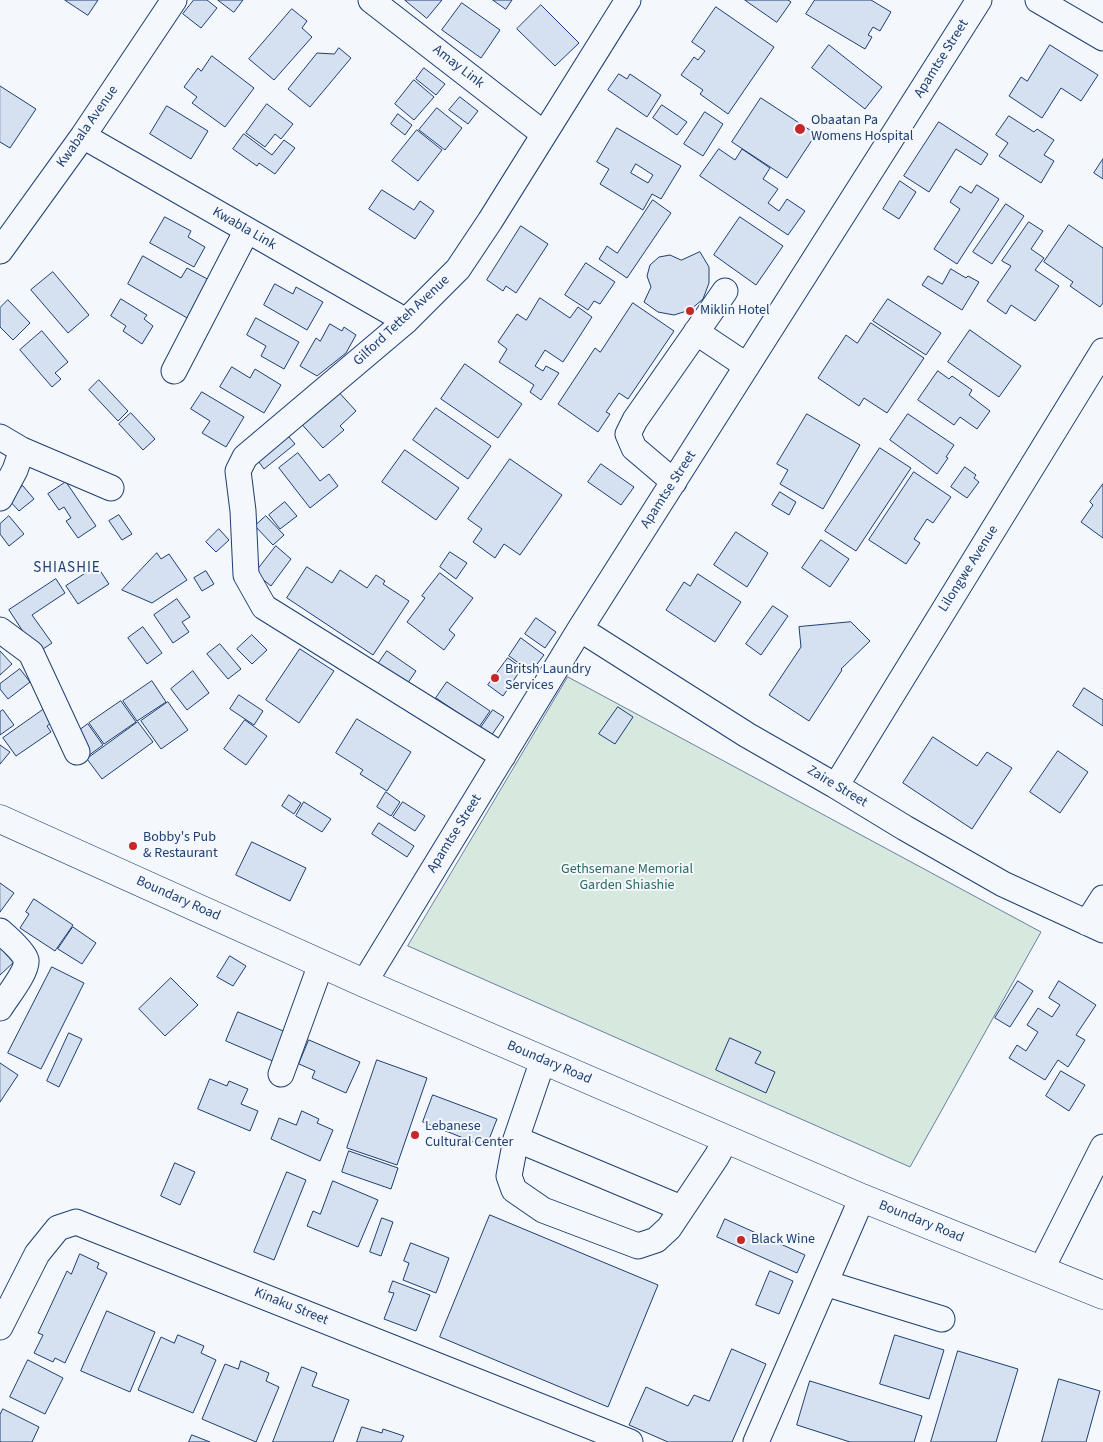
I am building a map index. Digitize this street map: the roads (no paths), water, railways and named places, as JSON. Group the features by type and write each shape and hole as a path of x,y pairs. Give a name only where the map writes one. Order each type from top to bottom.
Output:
{"main road":[{"name":"Boundary Road","path":"0,819 321,964 726,1140 862,1198 1103,1295"}],"street":[{"name":"Kwabala Avenue","path":"0,251 83,136 174,0"},
{"name":"Amay Link","path":"371,0 544,134"},
{"name":"Gilford Tetteh Avenue","path":"503,756 264,607 246,575 243,511 238,471 245,457 406,321 458,269 628,0"},
{"name":"Apamtse Street","path":"364,983 580,629 979,0"},
{"path":"1038,0 1103,38"},
{"name":"Kwabla Link","path":"83,136 406,321"},
{"path":"174,371 247,230"},
{"path":"674,482 634,448 628,434 635,420 725,291"},
{"path":"696,332 747,366"},
{"name":"Lilongwe Avenue","path":"836,786 1103,351"},
{"path":"0,437 22,450 111,488"},
{"path":"0,498 15,470 22,450"},
{"name":"Zaire Street","path":"580,629 747,735 905,828 1003,884 1095,926"},
{"path":"0,630 31,653 77,752"},
{"path":"1095,926 1103,898"},
{"path":"0,931 24,955 26,962 24,970 0,1008"},
{"path":"281,1074 321,964"},
{"path":"543,1060 516,1139 509,1176 514,1190 543,1210 638,1246 656,1240 669,1228 726,1140"},
{"path":"516,1139 682,1208"},
{"path":"1042,1270 1103,1147"},
{"path":"756,1442 862,1198"},
{"name":"Kinaku Street","path":"0,1327 44,1243 58,1228 76,1222 630,1442"},
{"path":"825,1283 942,1320"}],"place":[{"name":"Obaatan Pa Womens Hospital","path":"800,129"},
{"name":"Miklin Hotel","path":"690,311"},
{"name":"Britsh Laundry Services","path":"495,678"},
{"name":"Bobby's Pub & Restaurant","path":"133,846"},
{"name":"Lebanese Cultural Center","path":"415,1135"},
{"name":"Black Wine","path":"741,1240"}],"district":[{"name":"SHIASHIE","path":"67,569"}],"park label":[{"name":"Gethsemane Memorial Garden Shiashie","path":"627,878"}]}
